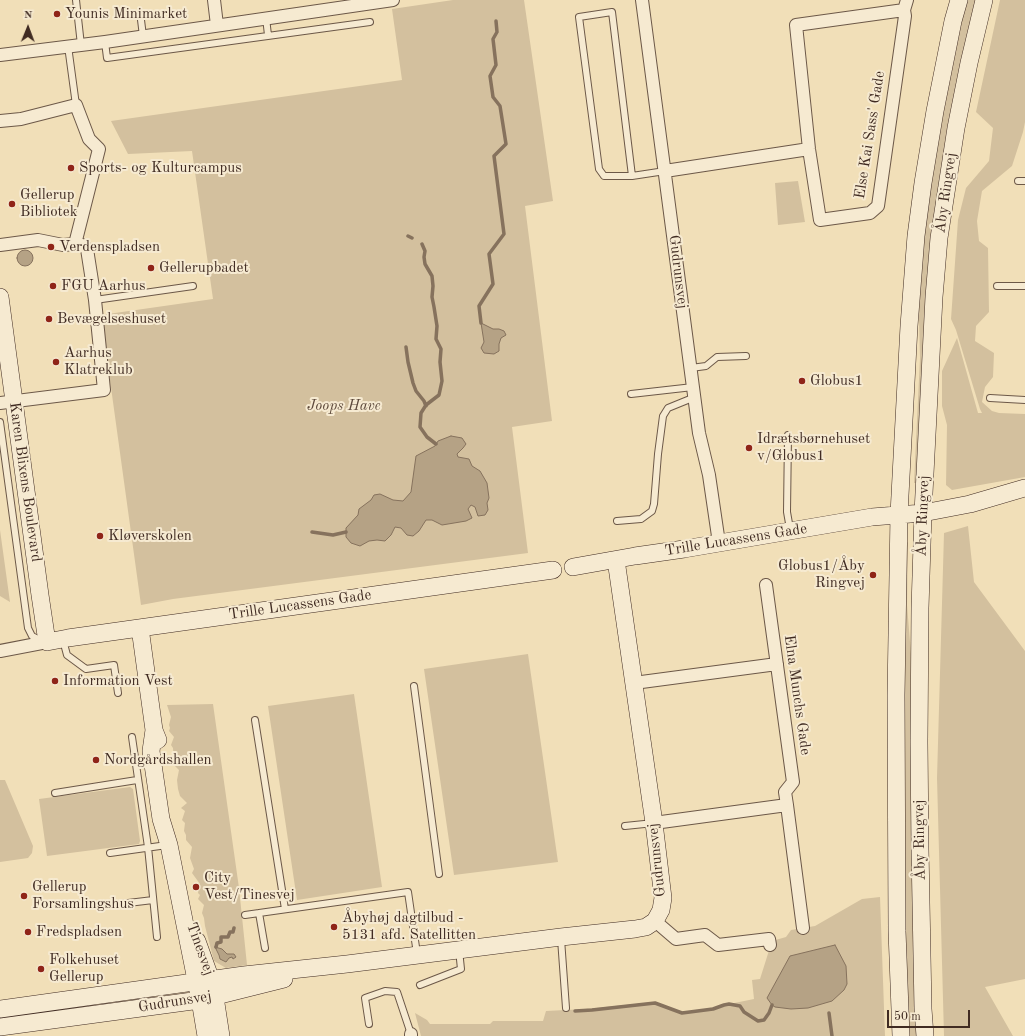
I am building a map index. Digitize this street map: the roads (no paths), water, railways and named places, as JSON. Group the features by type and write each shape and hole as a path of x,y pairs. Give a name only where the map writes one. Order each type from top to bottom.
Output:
{"street":[{"path":"214,0 218,25"},
{"path":"0,55 105,42 393,0"},
{"name":"Gudrunsvej","path":"642,0 699,433 709,475 719,543"},
{"name":"Åby Ringvej","path":"900,1036 895,764 896,676 899,514 910,296 916,236 933,124 953,21 959,0"},
{"name":"Åby Ringvej","path":"925,1036 921,930 919,742 920,608 923,513 934,297 939,238 956,128 984,0"},
{"name":"Else Kai Sass' Gade","path":"905,5 905,16 878,206 870,213 820,220 809,149 796,25 840,19 905,5"},
{"path":"0,121 21,119 76,105 89,139 99,149 75,244"},
{"path":"665,171 809,149"},
{"path":"0,244 38,240 63,245 82,245 87,249 95,300 104,390 7,402"},
{"name":"Karen Blixens Boulevard","path":"0,297 7,402 40,595 52,641"},
{"name":"Trille Lucassens Gade","path":"573,567 872,517 923,513 970,504 1025,488"},
{"name":"Gudrunsvej","path":"0,1009 142,983 204,981 646,927 654,921 661,910 663,898 654,824 616,560"},
{"name":"Trille Lucassens Gade","path":"52,641 553,570"},
{"name":"Elna Munchs Gade","path":"766,585 793,782 785,792 803,928"},
{"name":"Tinesvej","path":"140,628 154,730 161,749 170,817 169,845 177,888 208,998 221,1036"},
{"path":"0,651 52,641"},
{"path":"634,683 777,664"},
{"path":"654,824 787,805"},
{"path":"654,921 676,939 705,935 718,945 769,940 770,945"},
{"name":"Gudrunsvej","path":"0,1027 208,998 346,964"},
{"path":"142,983 146,1007"},
{"name":"Tinesvej","path":"206,1036 208,998"}],"lane":[{"path":"76,0 81,45"},
{"path":"632,176 612,12 579,17 599,169 604,176 632,176 665,171"},
{"path":"266,18 268,35"},
{"path":"141,20 143,36"},
{"path":"105,42 107,58 370,22"},
{"path":"68,46 76,105"},
{"path":"1018,181 1025,181"},
{"path":"95,300 193,286"},
{"path":"997,286 1025,286"},
{"path":"691,368 706,366 717,357 746,356"},
{"path":"631,394 694,392"},
{"path":"617,521 641,519 652,511 663,416 668,408 694,392"},
{"path":"990,398 1025,400"},
{"path":"0,422 28,628 32,636 39,641 52,641 67,655 86,669 114,665 118,693"},
{"path":"788,435 787,512 790,531"},
{"path":"414,686 439,874"},
{"path":"255,720 285,909"},
{"path":"132,737 137,780 148,847 157,937"},
{"path":"55,793 137,780"},
{"path":"625,826 654,824"},
{"path":"110,853 169,845"},
{"path":"245,915 408,892 417,954"},
{"path":"120,904 153,900"},
{"path":"260,912 264,948"},
{"path":"561,937 566,1008"},
{"path":"420,985 461,969 459,949"},
{"path":"369,1024 365,998 385,991 397,992 411,1035"}],"waterway":[{"path":"481,323 479,306 493,284 489,254 504,234 494,156 506,144 500,106 493,97 490,76 496,65 493,39 497,32 496,21"},
{"path":"408,236 412,238"},
{"path":"422,244 425,251 425,264 432,276 432,297 437,326 436,339 441,349 440,362 442,381 439,395 426,405 421,413 420,427 427,437 436,444"},
{"path":"406,347 413,383 416,391 426,406"},
{"path":"312,532 333,535 346,532"},
{"path":"216,947 217,943 221,942 221,937 228,937 230,932 233,932 234,928"},
{"path":"575,1011 655,1003 682,1013 713,1009 729,1004 740,1006 744,1012 758,1021 764,1020 772,1005"},
{"path":"829,1013 832,1036"}],"place":[{"name":"Younis Minimarket","path":"57,14"},
{"name":"Sports- og Kulturcampus","path":"71,168"},
{"name":"Gellerup Bibliotek","path":"12,204"},
{"name":"Verdenspladsen","path":"51,247"},
{"name":"Gellerupbadet","path":"151,268"},
{"name":"FGU Aarhus","path":"53,286"},
{"name":"Bevægelseshuset","path":"49,319"},
{"name":"Aarhus Klatreklub","path":"56,362"},
{"name":"Globus1","path":"802,381"},
{"name":"Idrætsbørnehuset v/Globus1","path":"749,448"},
{"name":"Kløverskolen","path":"100,536"},
{"name":"Globus1/Åby Ringvej","path":"873,575"},
{"name":"Information Vest","path":"55,681"},
{"name":"Nordgårdshallen","path":"96,760"},
{"name":"City Vest/Tinesvej","path":"196,887"},
{"name":"Gellerup Forsamlingshus","path":"24,896"},
{"name":"Åbyhøj dagtilbud - 5131 afd. Satellitten","path":"334,927"},
{"name":"Fredspladsen","path":"28,932"},
{"name":"Folkehuset Gellerup","path":"41,969"}],"park label":[{"name":"Joops Have","path":"344,406"}]}
